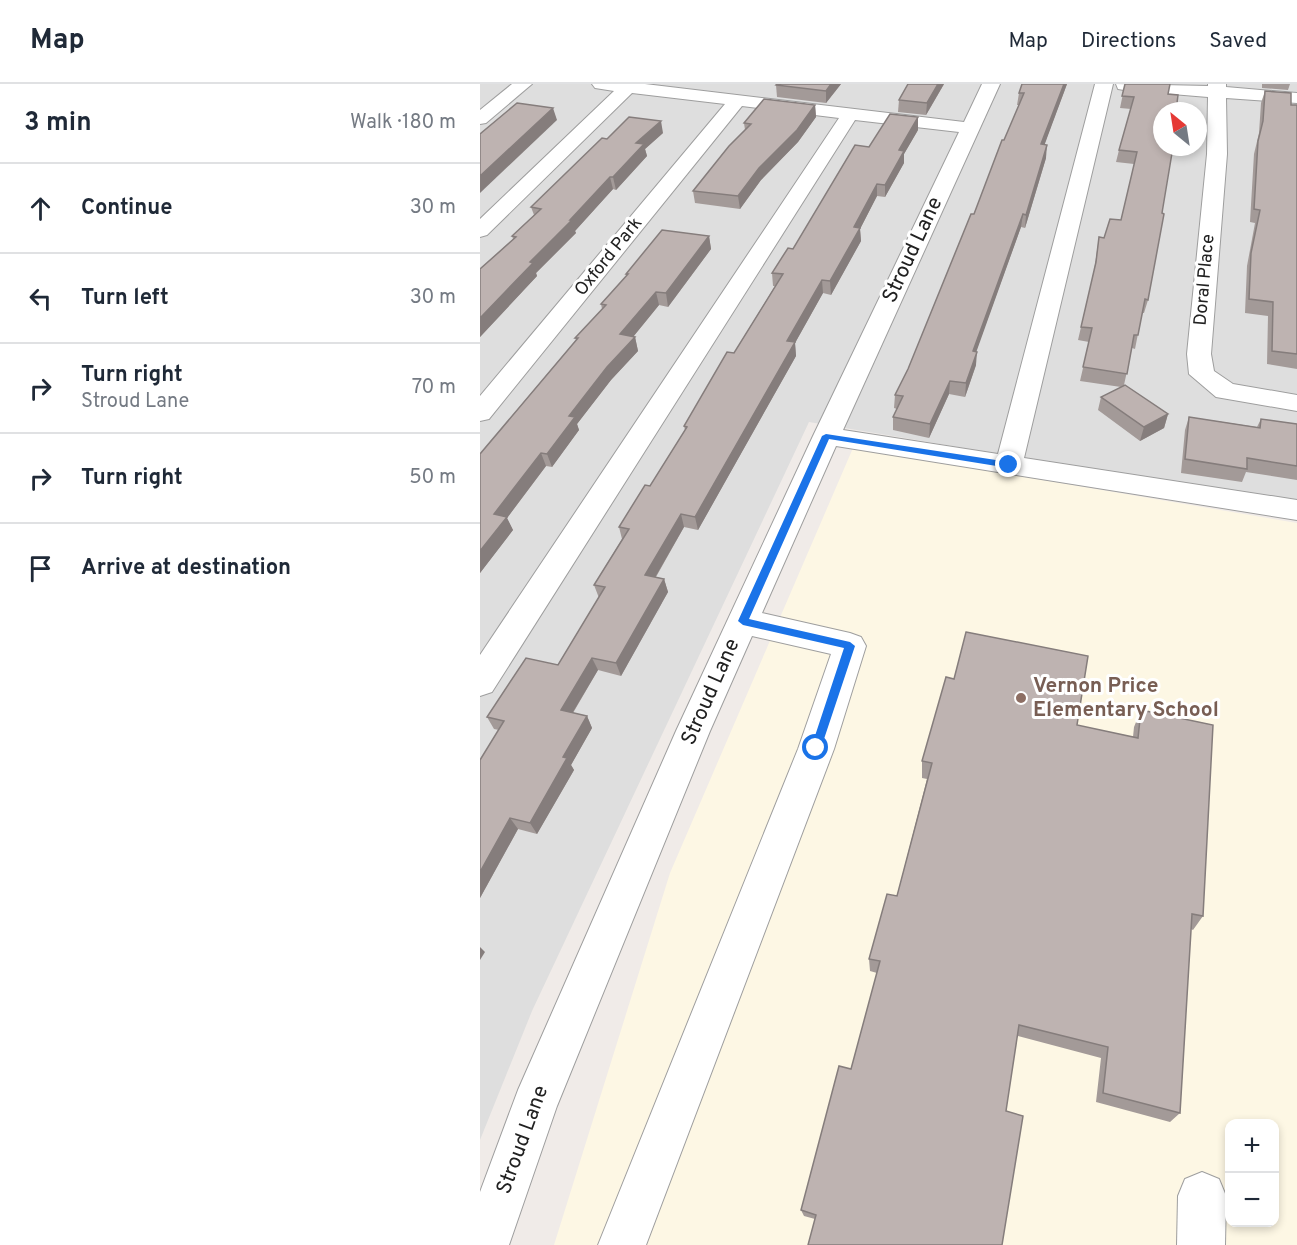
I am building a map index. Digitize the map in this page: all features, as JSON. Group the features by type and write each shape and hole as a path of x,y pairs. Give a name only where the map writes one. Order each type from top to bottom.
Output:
{"street":[{"path":"480,119 523,84"},
{"path":"601,84 970,128"},
{"name":"Stroud Lane","path":"485,1245 534,1106 693,731 826,436 991,84"},
{"path":"1009,465 1104,84"},
{"path":"1113,84 1217,88 1297,98"},
{"path":"480,231 628,87"},
{"name":"Doral Place","path":"1217,88 1217,154 1198,354 1202,374 1225,391 1297,403"},
{"name":"Oxford Park","path":"480,413 737,101"},
{"path":"480,682 850,114"},
{"path":"826,436 1297,510"},
{"path":"622,1245 816,748 850,646 743,621"},
{"path":"1201,1245 1202,1196"}],"shaded area":[{"path":"480,84 1297,84 1297,504 809,422 532,1011 480,1140"},
{"name":"Vernon Price Elementary School","path":"853,448 1297,523 1297,1245 554,1245 670,873"}],"building":[{"path":"777,84 831,84 826,91"},
{"path":"908,84 938,84 927,103 899,100"},
{"path":"1022,84 1064,84 1041,144 1047,145 1026,215 1023,214 973,351 977,352 966,383 950,381 930,424 893,417 903,396 895,395 1024,93 1019,93"},
{"path":"1125,84 1170,84 1168,94 1178,95 1177,102 1153,102 1153,156 1172,156 1162,213 1164,214 1148,300 1145,299 1138,335 1134,335 1127,374 1083,367 1092,328 1081,327 1096,262 1099,237 1104,238 1110,219 1121,220 1137,152 1119,150 1134,97 1122,96"},
{"path":"1265,91 1291,93 1291,105 1297,105 1297,354 1272,351 1273,302 1249,299 1251,253 1260,210 1254,209 1258,141 1263,121"},
{"path":"764,99 815,105 797,130 759,168 738,196 693,191 729,146 751,124 744,123"},
{"path":"517,103 553,108 480,176 480,134"},
{"path":"890,114 918,117 899,150 904,151 885,185 877,184 854,227 860,228 830,281 822,280 787,341 795,342 695,517 681,514 645,575 664,579 616,663 592,658 561,710 587,716 563,757 567,758 530,823 510,818 480,872 480,760 504,721 487,717 526,658 558,665 605,587 594,585 629,529 619,527 645,485 650,486 687,427 684,426 727,352 734,353 783,274 772,273 788,248 793,249 855,145 869,147"},
{"path":"629,117 661,121 636,143 644,144 613,177 610,177 480,318 480,269 516,237 512,236 541,209 531,207 602,138 607,139"},
{"path":"662,230 709,236 666,293 656,292 620,334 635,337 607,367 569,416 575,417 547,454 541,453 494,514 507,517 480,551 480,454 578,338 575,338 606,305 601,304"},
{"path":"1125,385 1168,414 1144,427 1101,397"},
{"path":"1189,417 1260,428 1261,419 1297,424 1297,466 1247,458 1247,469 1185,459"},
{"path":"966,632 1088,656 1077,725 1138,738 1141,710 1213,725 1203,916 1192,914 1180,1113 1103,1093 1108,1047 1019,1025 1006,1111 1023,1116 1002,1245 808,1245 816,1215 801,1210 839,1066 851,1069 880,961 869,959 887,894 897,896 932,763 922,761 946,677 954,679"}],"place":[{"name":"Vernon Price Elementary School","path":"1021,698"}],"route":[{"path":"816,748 850,646 743,621 826,436 1009,465"}]}
